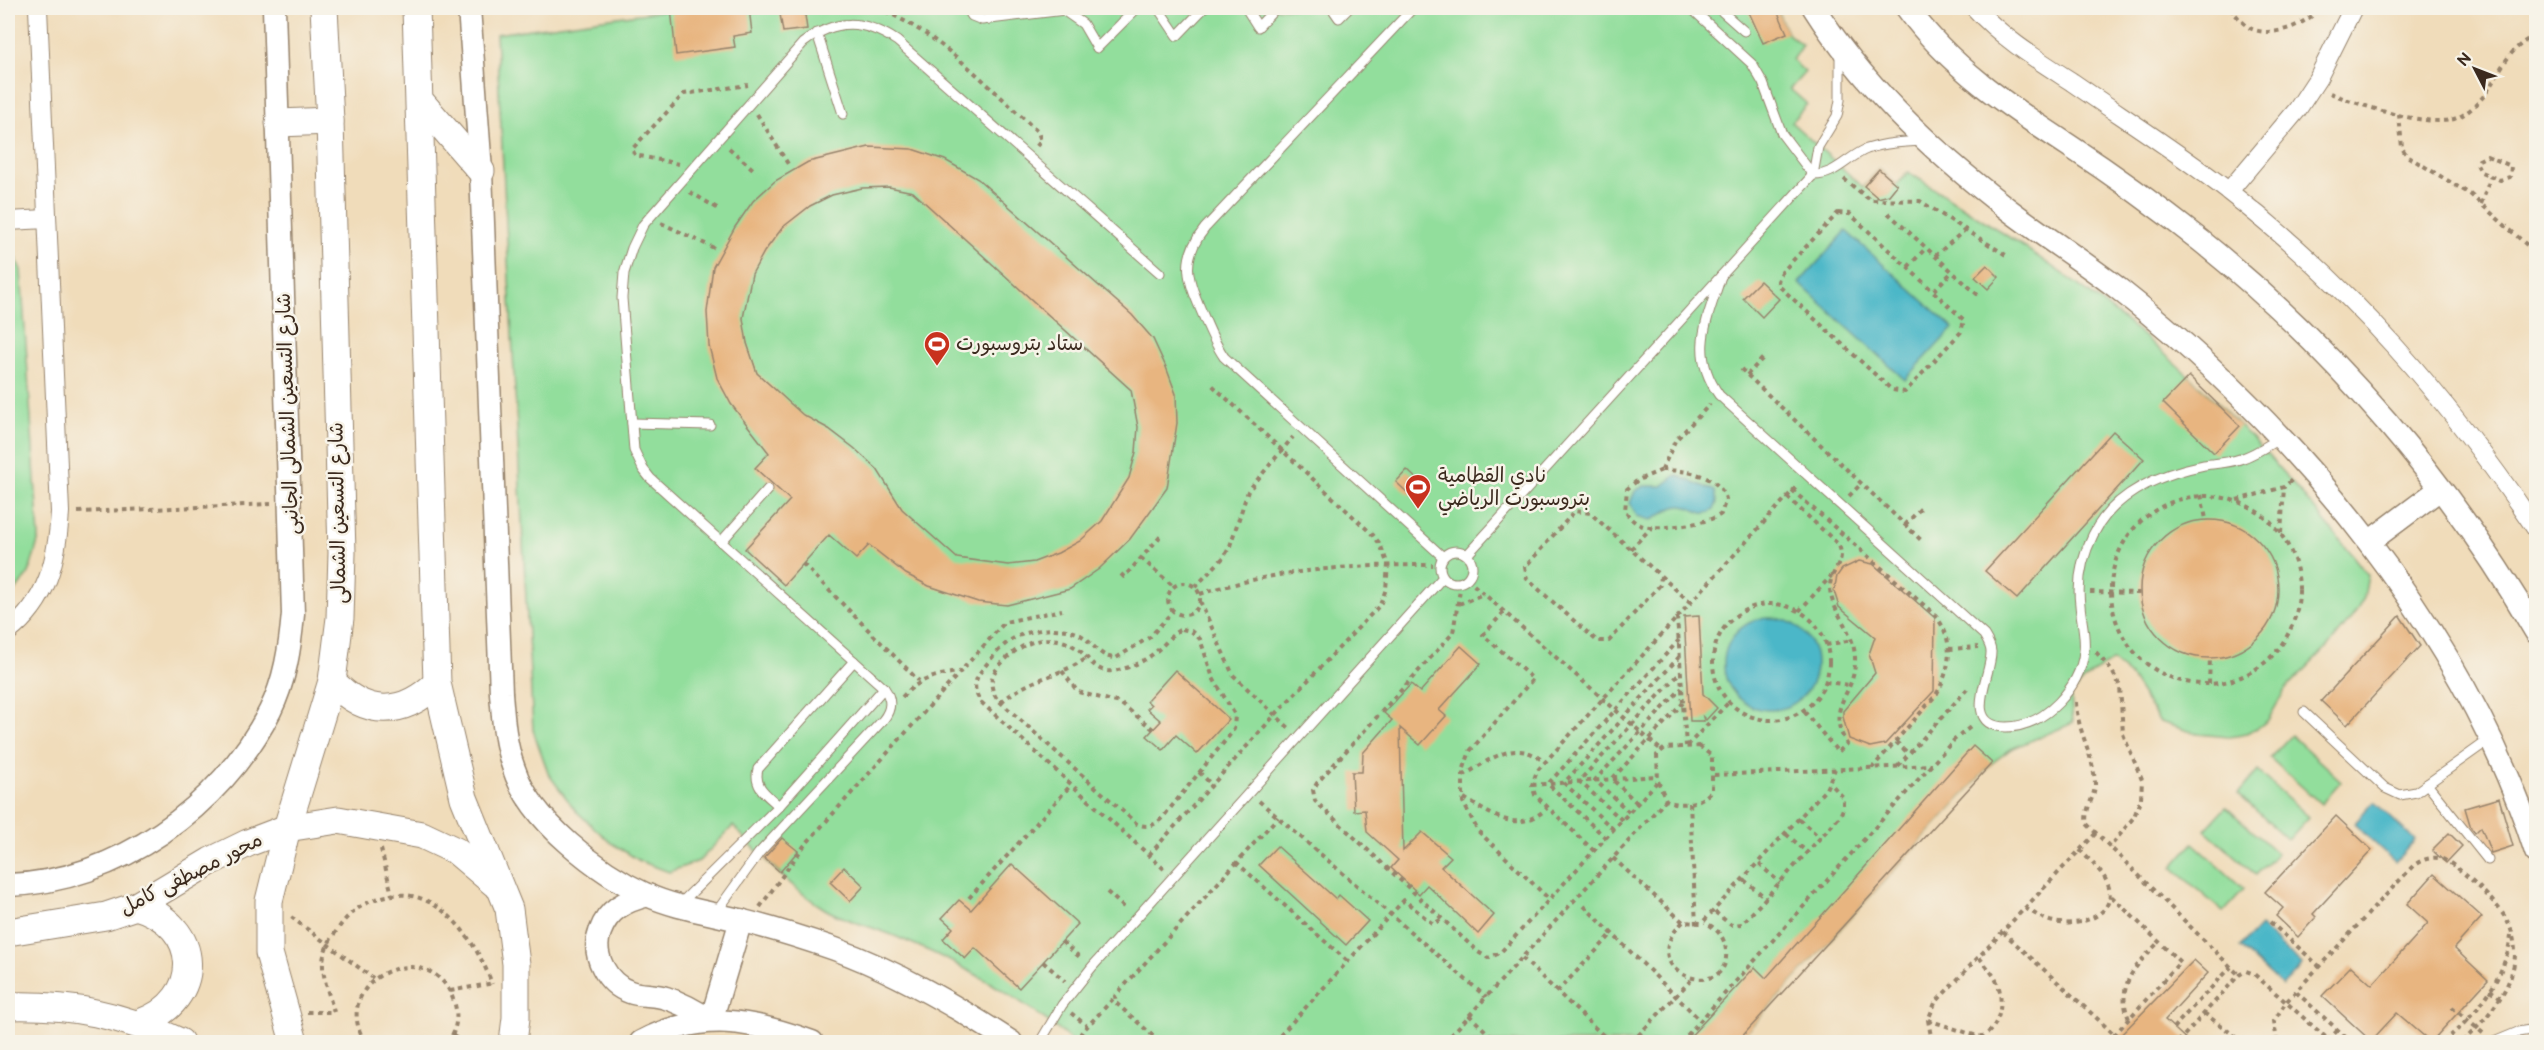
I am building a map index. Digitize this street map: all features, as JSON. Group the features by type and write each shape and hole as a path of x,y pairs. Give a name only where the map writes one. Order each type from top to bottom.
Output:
{"main road":[{"name":"شارع التسعين الشمالى","path":"294,1042 269,953 269,901 287,828 332,681 340,618 342,553 330,121 324,8"},
{"path":"416,8 421,102 436,683 464,798 477,836 508,909 504,982 516,1018 513,1042"},
{"path":"421,102 481,171"},
{"path":"279,123 330,121"},
{"path":"332,681 346,696 364,705 384,709 404,706 422,697 436,683"},
{"name":"محور مصطفى كامل","path":"8,932 72,924 136,906 211,861 287,828 338,820 423,835 456,851 501,889"},
{"path":"136,906 153,910 178,932 185,947 188,963 179,995 169,1008 155,1018 140,1023"},
{"path":"8,1006 99,1012 140,1023 180,1042"}],"street":[{"path":"8,632 20,622 44,590 58,552 60,512 38,8"},
{"name":"شارع التسعين الشمالى الجانبى","path":"8,885 64,876 110,861 152,839 191,811 225,777 254,739 271,710 283,679 290,647 293,614 274,8"},
{"path":"469,8 481,171 504,728 514,771 538,812 574,847 612,876 648,895 678,905 746,922 838,950 902,978 959,1008 1011,1042"},
{"path":"1814,8 1840,47 1925,141 2011,212 2073,255 2167,329 2229,385 2281,438 2336,500 2369,542 2438,643 2492,738 2536,852"},
{"path":"1907,8 1950,58 1985,90 2138,193 2202,241 2269,300 2358,391 2440,489 2484,551 2536,632"},
{"path":"1975,8 2012,41 2229,191 2332,280 2400,351 2465,427 2536,529"},
{"path":"2229,191 2297,110 2353,8"},
{"path":"8,221 47,219"},
{"path":"2369,542 2440,489"},
{"path":"648,895 630,900 615,909 604,922 598,946 604,971 615,984 630,992 663,997 696,1011 711,1021"},
{"path":"711,1021 746,922"},
{"path":"641,1042 662,1031 711,1021 767,1026 812,1042"}],"lane":[{"path":"967,8 972,16 982,20 1081,8"},
{"path":"1063,10 1083,24 1097,48 1137,8"},
{"path":"1158,8 1177,36 1204,8"},
{"path":"1246,8 1258,27 1276,8"},
{"path":"1332,8 1339,18 1349,8"},
{"path":"1413,8 1205,228 1195,241 1189,257 1188,274 1215,342 1224,357 1443,556"},
{"path":"1691,8 1752,64 1763,83 1782,134 1813,175 1823,176 1866,150 1893,143 1925,141"},
{"path":"1718,8 1744,31"},
{"path":"715,914 759,853 883,720 891,701 884,688 643,469 634,450 622,298 624,273 632,248 650,217 803,43 817,33 837,25 859,24 879,30 897,41 1160,273"},
{"path":"817,33 843,114"},
{"path":"1467,555 1813,175 1818,147 1830,131 1840,100 1840,47"},
{"path":"1721,276 1703,333 1701,350 1707,374 1719,395 1984,635 1991,652 1980,702 1988,719 2003,727 2026,724 2052,709 2075,681 2082,666 2084,637 2079,592 2084,555 2107,513 2125,496 2145,483 2168,475 2250,456 2281,438"},
{"path":"632,423 710,425"},
{"path":"721,542 768,489"},
{"path":"1452,551 1467,555 1473,567 1464,581 1455,583 1443,577 1440,565 1443,556 1452,551"},
{"path":"1040,1042 1062,1005 1092,967 1443,577"},
{"path":"779,806 760,788 757,782 758,769 854,661"},
{"path":"678,905 779,806 884,688"},
{"path":"2304,712 2391,793 2408,795 2492,738"},
{"path":"2427,784 2488,860"},
{"path":"2494,1042 2522,1031 2536,1029"},
{"path":"2519,1042 2522,1031"}],"path":[{"path":"877,8 898,16 938,42 1038,132 1041,141 1028,156"},
{"path":"2230,8 2249,27 2269,31 2290,27 2320,8"},
{"path":"2312,86 2353,102 2399,114 2436,120 2458,117 2480,100 2512,53 2529,38 2536,36"},
{"path":"686,161 677,164 635,155 632,152 687,92 752,85 745,93"},
{"path":"750,102 788,164"},
{"path":"2399,114 2402,148 2407,156 2481,204 2536,253"},
{"path":"718,138 753,169"},
{"path":"2487,156 2511,166 2512,172 2506,180 2491,176 2478,169 2477,165 2482,157 2487,156"},
{"path":"1835,170 1870,200 1920,201 2009,257"},
{"path":"2481,204 2491,176"},
{"path":"677,185 717,208"},
{"path":"1842,212 1850,214 1934,290 1962,315 1964,328 1908,389 1900,393 1892,390 1782,290 1778,281 1782,272 1834,215 1842,212"},
{"path":"1888,213 1979,296"},
{"path":"650,217 714,248"},
{"path":"1935,256 1966,229"},
{"path":"1908,267 1926,248"},
{"path":"1934,290 1952,272"},
{"path":"1747,375 1763,358"},
{"path":"1741,369 1923,542"},
{"path":"1149,855 1274,716 1380,605 1386,589 1388,565 1380,544 1373,535 1211,384"},
{"path":"1662,470 1675,441 1719,395"},
{"path":"1195,587 1224,557 1230,546 1248,490 1288,443"},
{"path":"1662,470 1688,471 1719,485 1726,499 1721,514 1707,522 1653,526 1641,525 1629,517 1624,496 1627,489 1638,480 1662,470"},
{"path":"1594,851 1535,795 1532,785 1537,771 1807,474"},
{"path":"2236,500 2284,487 2281,533"},
{"path":"1792,490 1933,613 1944,627 1949,650 1948,670 1940,689 1872,768"},
{"path":"2202,495 2206,519"},
{"path":"2202,495 2236,500 2261,513 2281,533 2295,558 2300,588 2299,602 2291,630 2283,643 2263,664 2237,678 2209,684 2182,682 2169,677 2141,659 2120,632 2111,593 2115,564 2120,550 2136,525 2159,507 2173,501 2202,495"},
{"path":"1787,496 1838,544 1842,558 1830,586 1835,606 1852,640 1855,658 1850,686 1839,704 1837,714 1838,725 1847,744 1838,752 1803,710"},
{"path":"60,512 290,504"},
{"path":"1905,525 1921,508"},
{"path":"1661,576 1660,585 1609,641 1597,641 1527,579 1525,567 1575,512 1590,513 1631,549 1690,602"},
{"path":"1631,549 1653,526"},
{"path":"1121,574 1124,577 1160,538 1156,536"},
{"path":"1141,558 1173,586"},
{"path":"802,564 919,681"},
{"path":"1200,594 1288,571 1425,565"},
{"path":"1799,611 1836,570"},
{"path":"1657,778 1606,838 1500,953 1488,958 1478,952 1315,801 1312,794 1317,783 1453,633 1464,581 1483,593 1661,750"},
{"path":"1200,601 1192,613 1186,615 1173,611 1167,599 1173,586 1184,582 1195,587 1200,594 1200,601 1233,675 1274,716 1292,730"},
{"path":"1816,592 1830,586"},
{"path":"2079,592 2140,593"},
{"path":"1459,604 1483,593"},
{"path":"1759,605 1781,605 1799,611 1818,629 1826,645 1828,661 1825,682 1819,694 1803,710 1792,715 1770,720 1747,715 1729,702 1722,693 1714,672 1714,650 1723,630 1739,614 1759,605"},
{"path":"746,922 804,846 1005,622 1062,610"},
{"path":"1173,611 1150,637 1116,658 1104,656 1074,631 1053,629 1012,639 977,677 975,691 982,703 1174,877"},
{"path":"1504,612 1483,635 1533,679 1474,743 1466,758 1463,798 1466,810 1478,831 1549,899"},
{"path":"1677,617 1686,746"},
{"path":"1186,629 1196,634 1213,678 1235,716 1234,729 1159,821 1142,826 1137,824 1001,702 993,693 992,676 1013,651 1022,645 1033,641 1054,640 1073,646 1097,668 1114,671 1151,657 1177,631 1186,629"},
{"path":"2084,637 2117,678 2121,694 2123,734 2142,780 2141,798 2134,817 2110,847"},
{"path":"1548,784 1679,640"},
{"path":"1826,645 1852,640"},
{"path":"1949,650 1978,647"},
{"path":"1564,783 1680,656"},
{"path":"1001,702 1032,681 1062,671 1088,658"},
{"path":"2209,684 2210,658"},
{"path":"1897,767 1989,664"},
{"path":"1062,671 1069,684 1078,692 1120,703 1153,729"},
{"path":"890,708 919,681 940,674 960,672"},
{"path":"1580,781 1681,672"},
{"path":"2075,681 2078,720 2090,754 2095,785 2085,819 2096,833 2239,975"},
{"path":"1825,682 1850,686"},
{"path":"1595,780 1682,688"},
{"path":"1686,746 1729,702"},
{"path":"1612,779 1683,703"},
{"path":"1681,1042 1965,730 1988,719"},
{"path":"1896,742 1909,754"},
{"path":"1661,750 1699,746 1709,751 1714,761 1714,783 1709,795 1676,804 1666,801"},
{"path":"1463,776 1496,756 1513,750 1530,752 1544,762"},
{"path":"1661,750 1655,761 1657,778 1666,801"},
{"path":"1714,775 1932,765"},
{"path":"1613,858 1683,922 1696,925 1705,922 1830,783 1835,769"},
{"path":"1199,772 1212,785"},
{"path":"1532,785 1657,778"},
{"path":"1612,779 1637,803"},
{"path":"1595,780 1629,812"},
{"path":"1580,781 1622,820"},
{"path":"1564,783 1613,829"},
{"path":"1715,912 1731,925 1742,924 1780,883 1843,809 1843,797 1830,783"},
{"path":"1548,784 1606,838"},
{"path":"969,898 1071,785"},
{"path":"1250,792 1486,997"},
{"path":"1463,798 1509,822 1526,821 1547,808"},
{"path":"1445,1042 1666,801"},
{"path":"1690,802 1696,925"},
{"path":"1089,1042 1081,1033 1278,817"},
{"path":"1799,819 1820,838"},
{"path":"375,825 392,895"},
{"path":"1932,1042 1928,1020 1935,1003 2096,833"},
{"path":"1786,834 1807,852"},
{"path":"2025,908 2052,922 2075,923 2096,917 2104,910 2109,894 2107,882 2080,850"},
{"path":"2277,1042 2274,1022 2286,1002 2413,866 2428,858 2437,858 2452,864 2500,909 2512,931 2515,950 2513,971 2500,997 2477,1028 2462,1042"},
{"path":"1236,862 1348,962"},
{"path":"1759,864 1780,883"},
{"path":"1744,880 1766,898"},
{"path":"1107,892 1137,918"},
{"path":"2108,1042 2180,962 2109,894"},
{"path":"334,1012 323,966 327,943 346,917 357,909 392,895 415,895 438,907 453,919 504,982"},
{"path":"1274,1042 1390,914 1406,900 1433,924 1442,919"},
{"path":"269,901 374,978"},
{"path":"1584,906 1701,1021"},
{"path":"1683,922 1672,934 1667,947 1668,956 1676,970 1692,979 1709,979 1716,975 1723,966 1726,956 1722,936 1705,922"},
{"path":"2270,922 2319,966"},
{"path":"2443,1042 2467,1020 2490,990 2506,958 2512,931"},
{"path":"2003,932 2115,1035"},
{"path":"1557,992 1612,934"},
{"path":"1062,942 1092,967"},
{"path":"2129,1019 2123,999 2127,980 2136,965 2159,942"},
{"path":"1928,1020 1972,1035 1983,1036 1993,1028 2001,1001 1995,979 1979,957"},
{"path":"1522,958 1610,1042"},
{"path":"1043,962 1074,989"},
{"path":"365,1042 359,1033 356,1014 361,994 374,978 393,968 415,966 435,975 450,991 456,1006 457,1021 453,1036 448,1042"},
{"path":"2173,1028 2232,967"},
{"path":"2178,1042 2239,975 2250,972 2330,1041 2338,1030"},
{"path":"1632,1042 1692,979"},
{"path":"450,991 504,982"},
{"path":"2490,990 2500,997"},
{"path":"2296,992 2351,1042"},
{"path":"1114,998 1116,1003 1160,1042"},
{"path":"1062,1005 1087,1026"},
{"path":"2452,1007 2494,1042"},
{"path":"2204,1013 2243,1042"},
{"path":"1469,1016 1497,1042"},
{"path":"1972,1035 1980,1042"},
{"path":"453,1036 462,1042"}],"green space":[{"name":"نادي القطامية بتروسبورت الرياضي","path":"682,8 1776,8 1787,33 1802,45 1792,60 1805,72 1790,89 1807,104 1791,122 1863,187 1879,169 1897,185 1908,172 2070,279 2131,326 2217,403 2295,486 2368,575 2364,598 2331,643 2285,690 2268,720 2242,735 2229,737 2198,734 2160,722 2130,676 2112,661 2091,674 2071,694 2073,723 2011,749 1992,763 1737,1042 1073,1042 1033,1010 990,982 944,958 897,937 841,917 812,901 788,881 733,826 699,861 669,872 640,861 611,843 576,811 549,775 533,730 496,34"},
{"path":"8,247 13,252 21,270 39,538 29,573 8,601"},
{"path":"2291,735 2341,781 2321,804 2270,758"},
{"path":"2258,771 2309,817 2288,840 2238,794"},
{"path":"2226,807 2277,853 2256,875 2205,830"},
{"path":"2193,843 2244,889 2223,912 2172,867"}],"water":[{"path":"1846,231 1953,328 1905,380 1799,283"},
{"path":"1676,475 1715,491 1717,502 1714,510 1701,513 1682,506 1673,508 1651,520 1637,516 1630,503 1635,491 1644,486 1662,486"},
{"path":"1770,618 1788,621 1803,631 1813,646 1816,664 1813,682 1803,697 1788,707 1770,710 1752,707 1737,697 1727,682 1724,664 1727,646 1737,631 1752,621"},
{"path":"2374,802 2415,840 2395,862 2354,824"},
{"path":"2260,926 2302,965 2282,986 2240,947"}],"building":[{"path":"749,8 752,33 733,36 735,47 676,55 671,9"},
{"path":"779,8 804,8 807,29 783,32"},
{"path":"1747,8 1776,8 1787,33 1763,43"},
{"path":"869,147 912,149 945,160 978,179 1132,315 1153,339 1176,394 1177,423 1167,488 1130,539 1099,569 1070,589 1007,605 978,602 929,586 906,574 869,545 856,559 829,535 784,585 745,549 790,500 755,468 769,453 731,404 717,378 709,346 707,312 713,267 735,227 753,201 775,181 808,162","holes":["889,187 913,192 1131,390 1138,427 1136,452 1129,478 1102,521 1080,541 1034,562 1008,565 957,558 902,509 877,469 829,429 803,415 757,373 747,343 743,318 752,274 764,252 783,227 810,206 832,195 862,188"]},
{"path":"1879,169 1897,185 1889,195 1878,198 1864,186"},
{"path":"1987,265 1999,277 1988,289 1975,277"},
{"path":"1760,281 1779,299 1762,317 1743,298"},
{"path":"2189,376 2240,426 2214,453 2163,403"},
{"path":"2113,431 2144,459 2017,599 1985,571"},
{"path":"1407,470 1421,483 1410,495 1396,482"},
{"path":"2209,520 2235,525 2258,540 2273,563 2278,589 2273,615 2258,638 2235,653 2209,658 2183,653 2160,638 2145,615 2140,589 2145,563 2160,540 2183,525"},
{"path":"1859,561 1873,564 1935,618 1934,691 1885,744 1870,747 1849,739 1843,711 1875,673 1869,654 1875,637 1839,607 1834,591 1837,576 1842,569"},
{"path":"1699,616 1703,694 1717,708 1706,720 1703,717 1704,721 1690,721 1684,617"},
{"path":"2400,616 2420,646 2347,725 2321,701"},
{"path":"1461,646 1481,664 1439,710 1446,716 1420,745 1400,728 1403,851 1422,832 1451,857 1441,867 1494,915 1478,934 1427,885 1419,894 1391,868 1398,860 1367,832 1365,810 1354,811 1352,772 1362,772 1363,753 1392,720 1384,713 1411,684 1420,692"},
{"path":"1175,670 1229,719 1197,754 1176,735 1163,750 1147,736 1161,721 1147,709 1151,705 1147,701"},
{"path":"1973,746 1992,763 1737,1042 1685,1042 1755,967 1766,978"},
{"path":"2499,798 2513,846 2491,853 2481,827 2475,833 2471,828 2465,808"},
{"path":"2336,816 2372,850 2313,914 2316,917 2298,937 2276,916 2283,908 2265,892"},
{"path":"2449,833 2462,846 2446,863 2432,850"},
{"path":"782,838 798,851 780,872 764,858"},
{"path":"1277,846 1336,899 1339,895 1368,921 1346,945 1259,865"},
{"path":"1012,864 1078,924 1019,988 975,948 965,959 943,939 953,928 942,918 959,900 971,910"},
{"path":"844,867 864,886 850,901 830,882"},
{"path":"2434,874 2482,917 2454,948 2488,980 2431,1042 2397,1013 2371,1041 2322,996 2351,966 2372,985 2428,923 2407,904"},
{"path":"2194,960 2208,973 2165,1020 2189,1042 2114,1042"}],"place":[{"name":"ستاد بتروسبورت","path":"937,367"},
{"name":"نادي القطامية بتروسبورت الرياضي","path":"1418,510"}]}
